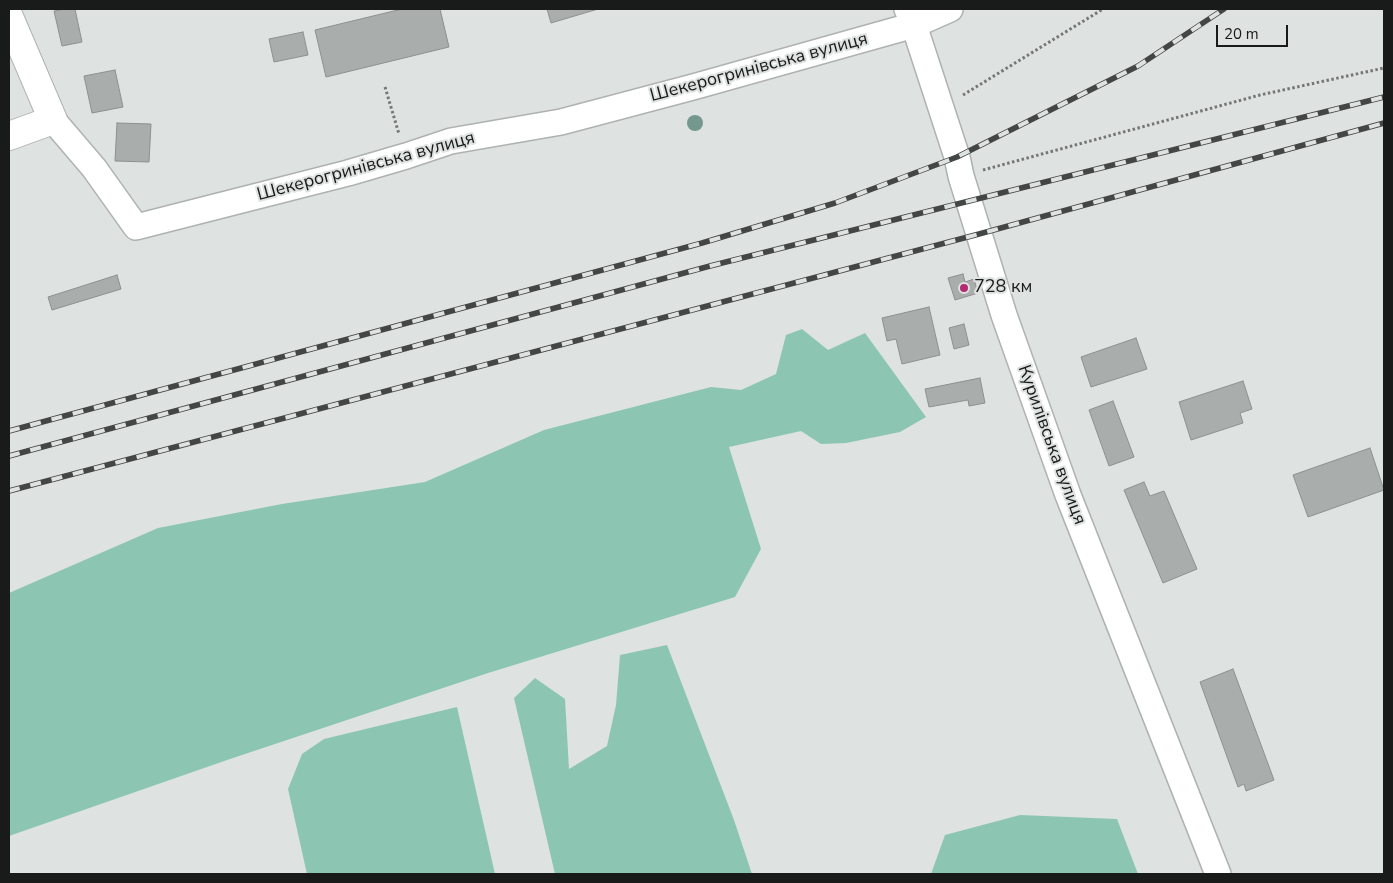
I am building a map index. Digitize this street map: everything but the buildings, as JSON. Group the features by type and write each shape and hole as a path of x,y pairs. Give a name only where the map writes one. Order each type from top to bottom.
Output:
{"street":[{"name":"Шекерогринівська вулиця","path":"9,17 53,120 94,168 136,227 348,173 451,141 561,122 910,17 950,9"},
{"name":"Курилівська вулиця","path":"910,17 957,157 961,176 1004,315 1068,495 1218,874"},
{"path":"9,136 53,120"}],"path":[{"path":"940,107 1103,9"},
{"path":"961,176 1260,95 1384,68"},
{"path":"385,87 406,156"}],"green space":[{"path":"802,329 828,350 865,333 926,417 900,432 846,443 821,444 801,431 729,447 761,549 735,597 488,673 230,759 9,836 9,593 158,528 282,504 425,482 544,430 711,387 741,390 776,374 786,335"},
{"path":"667,645 734,820 752,874 555,874 514,698 535,678 565,699 569,769 607,746 616,705 620,655"},
{"path":"457,707 495,874 307,874 288,789 302,754 324,739"},
{"path":"1020,815 1117,819 1138,874 931,874 945,835"}],"railway":[{"path":"9,431 702,243 835,203 957,157 1138,66 1224,9"},
{"path":"9,456 710,266 1384,97"},
{"path":"9,491 979,234 1384,123"}],"place":[{"name":"728 км","path":"964,288"}]}
